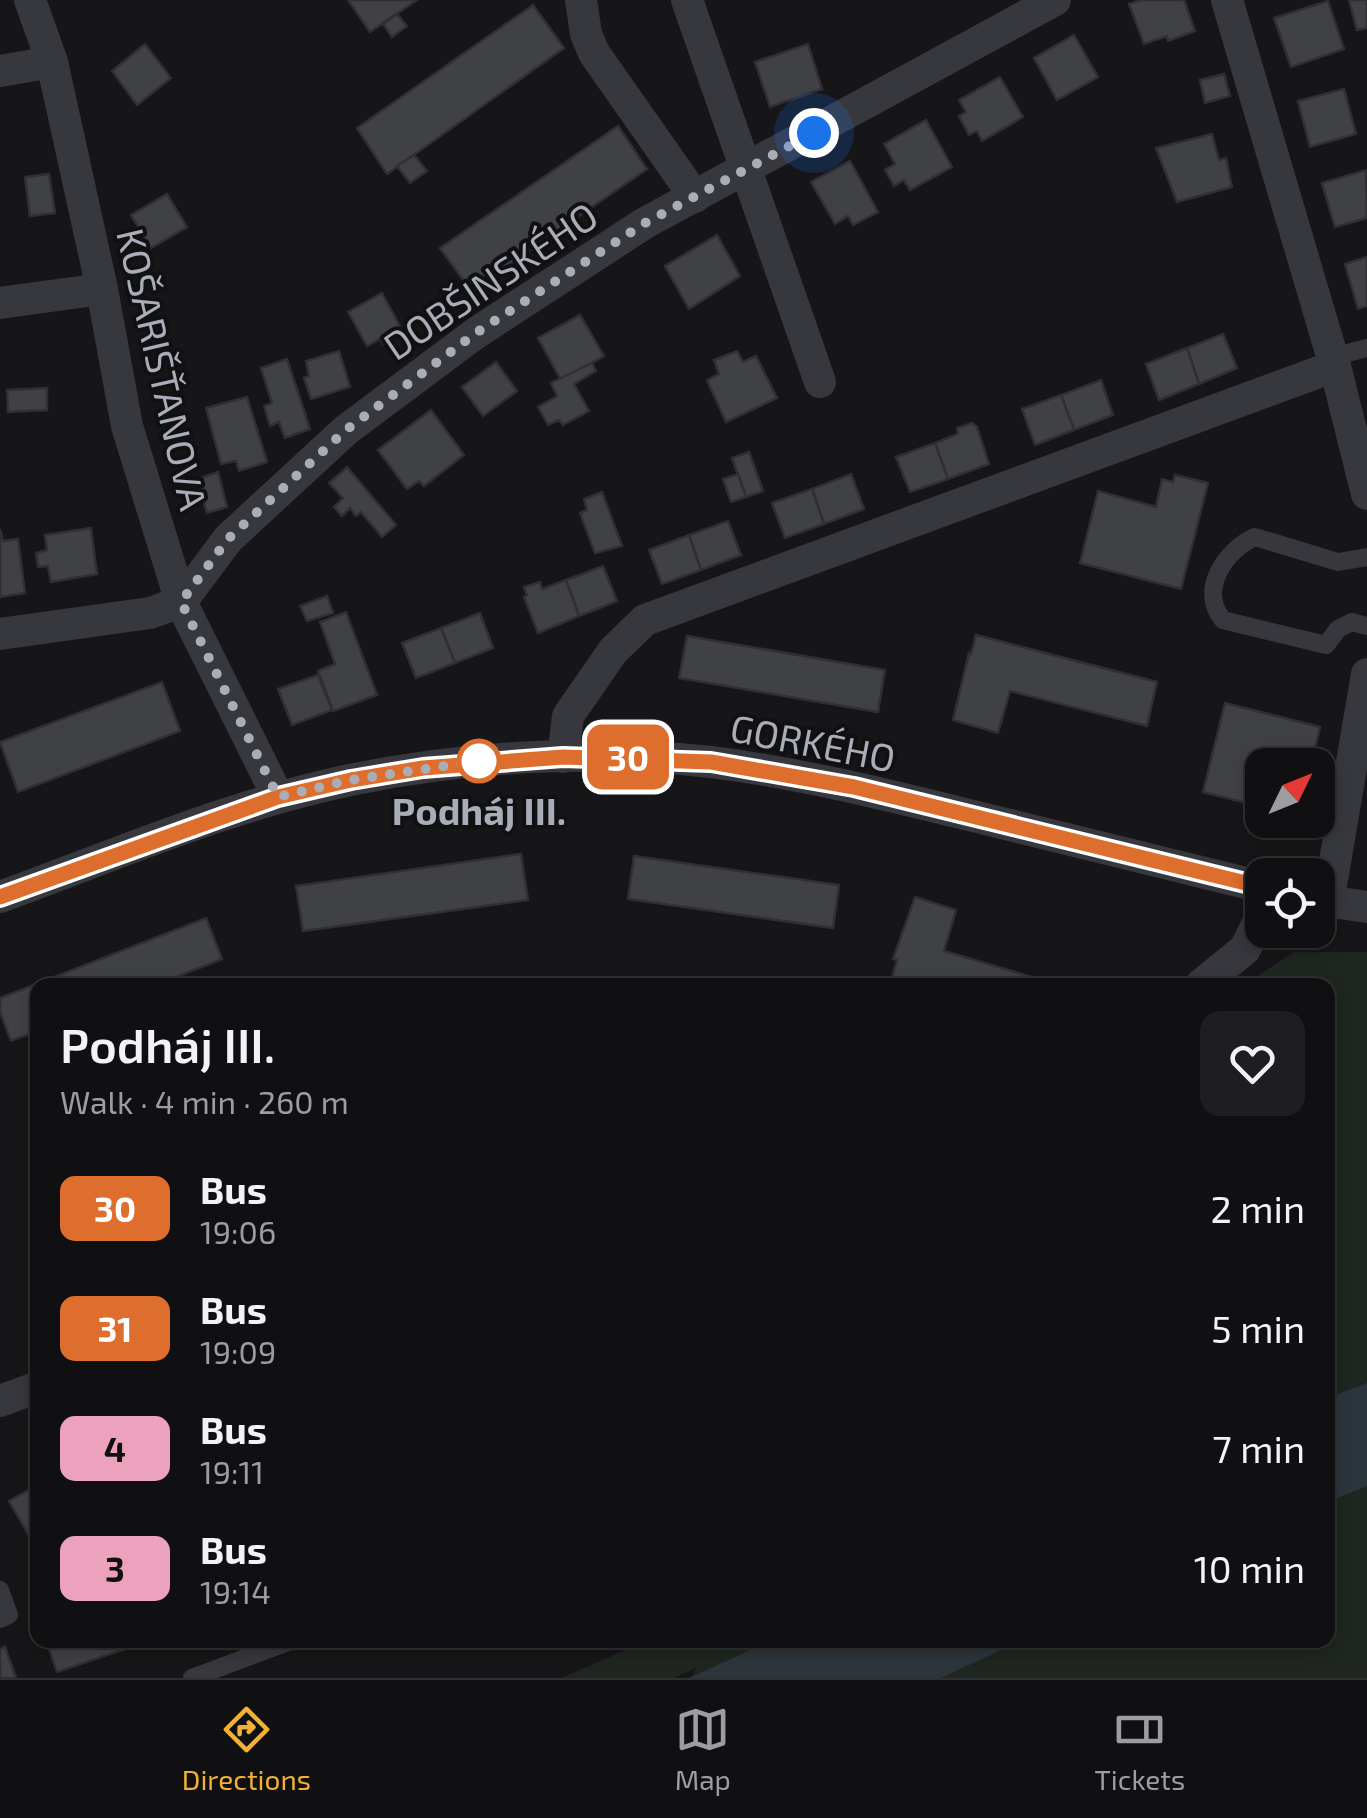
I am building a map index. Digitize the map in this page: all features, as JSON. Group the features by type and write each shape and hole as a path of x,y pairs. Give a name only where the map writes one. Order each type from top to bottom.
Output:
{"street":[{"name":"KOŠARIŠŤANOVA","path":"30,0 52,62 128,426 181,602 278,797"},
{"path":"581,0 586,34 594,54 694,197"},
{"path":"687,0 820,382"},
{"name":"DOBŠINSKÉHO","path":"181,602 228,539 346,430 476,333 645,223 1055,0"},
{"path":"1227,0 1333,361 1367,494"},
{"path":"0,71 52,62"},
{"path":"0,303 102,290"},
{"path":"563,757 568,716 613,651 645,620 1333,361"},
{"path":"0,634 150,613 181,602"},
{"path":"1331,858 1367,674"},
{"name":"GORKÉHO","path":"0,897 278,797 423,768 563,757 711,762 854,787 1245,883"},
{"path":"1335,903 1367,907"},
{"path":"1210,978 1246,948"},
{"path":"0,1402 30,1391"}],"lane":[{"path":"1333,361 1367,348"},
{"path":"1367,557 1338,562 1255,537 1239,544 1225,559 1213,590 1214,610 1223,620 1326,645 1338,629 1352,622 1367,626"},
{"path":"0,1590 9,1615 0,1619"},
{"path":"192,1678 271,1648"}],"shaded area":[{"path":"1294,952 1367,952 1367,1678 692,1678 696,1668 674,1678 561,1678 630,1648 1335,1648 1335,978 1255,978"},
{"path":"1367,1383 1367,1486 1335,1499 1335,1395"},
{"path":"755,1648 1006,1648 941,1678 689,1678"}],"building":[{"path":"348,0 417,0 370,32"},
{"path":"1141,0 1184,0 1195,31 1168,41 1167,36 1144,44 1129,4"},
{"path":"1349,0 1367,0 1367,28 1357,30"},
{"path":"1328,1 1344,49 1291,67 1274,18"},
{"path":"533,5 564,48 387,174 357,128"},
{"path":"397,14 407,26 392,37 383,24"},
{"path":"1074,35 1098,77 1057,100 1034,58"},
{"path":"145,44 171,78 137,105 112,71"},
{"path":"808,44 822,89 770,107 755,62"},
{"path":"1224,74 1230,96 1205,103 1200,80"},
{"path":"1000,77 1023,117 982,141 977,131 969,135 959,116 966,112 959,100"},
{"path":"1344,89 1356,134 1310,147 1298,101"},
{"path":"926,120 952,167 910,190 904,180 894,186 885,170 895,164 884,144"},
{"path":"618,126 647,169 471,291 440,248"},
{"path":"1212,134 1219,160 1226,158 1232,187 1177,202 1156,148"},
{"path":"414,155 427,171 410,183 397,166"},
{"path":"850,161 878,212 853,225 848,216 835,224 811,182"},
{"path":"1366,170 1367,218 1335,227 1322,183"},
{"path":"49,174 55,213 30,216 25,177"},
{"path":"167,194 187,227 151,248 131,215"},
{"path":"717,235 740,276 689,309 665,266"},
{"path":"1367,257 1367,306 1358,309 1345,264"},
{"path":"382,293 403,332 383,344 380,339 367,346 348,312"},
{"path":"580,315 604,356 561,380 538,338"},
{"path":"1223,334 1237,368 1199,384 1187,348"},
{"path":"1187,348 1199,384 1159,400 1146,364"},
{"path":"339,351 350,387 311,399 304,378 309,376 306,361"},
{"path":"737,351 743,362 756,356 777,398 726,422 707,380 719,374 714,360"},
{"path":"287,359 310,429 285,438 279,422 270,426 264,406 272,403 261,368"},
{"path":"496,362 517,391 483,416 462,387"},
{"path":"592,363 596,371 574,384 589,411 563,425 559,420 548,425 538,407 557,396 551,383"},
{"path":"1101,380 1113,415 1074,430 1061,395"},
{"path":"47,388 47,410 8,412 7,390"},
{"path":"1061,395 1074,430 1035,445 1022,409"},
{"path":"247,397 267,462 239,471 236,461 221,464 206,408"},
{"path":"431,410 464,455 424,486 419,481 407,489 378,450"},
{"path":"972,423 977,427 989,464 948,479 935,443 958,434 957,428"},
{"path":"935,443 948,479 910,492 896,457"},
{"path":"749,452 763,491 746,497 732,458"},
{"path":"347,467 396,525 382,537 361,512 356,516 350,508 342,516 334,507 343,498 329,483"},
{"path":"218,472 227,507 207,513 202,496 194,497 190,482"},
{"path":"738,474 746,497 731,502 723,479"},
{"path":"851,474 864,509 824,524 812,489"},
{"path":"1175,475 1208,483 1181,589 1080,563 1098,491 1156,507 1162,479 1173,482"},
{"path":"812,489 824,524 785,538 772,503"},
{"path":"602,492 622,546 595,553 580,513 587,510 584,499"},
{"path":"728,521 741,555 701,570 689,535"},
{"path":"91,528 97,574 51,582 48,566 38,567 36,553 47,550 45,535"},
{"path":"0,529 3,541 18,539 25,593 0,597"},
{"path":"689,535 701,570 662,584 649,550"},
{"path":"603,566 617,601 579,616 566,580"},
{"path":"566,580 579,616 538,633 524,587 540,582 542,589"},
{"path":"327,596 333,613 307,621 300,606"},
{"path":"346,612 377,695 333,711 318,671 335,664 320,622"},
{"path":"480,613 493,648 455,663 441,628"},
{"path":"441,628 455,663 416,678 402,643"},
{"path":"976,635 1157,682 1147,726 1010,691 998,733 953,720"},
{"path":"687,636 885,670 878,712 679,678"},
{"path":"318,675 332,710 292,725 278,689"},
{"path":"162,682 180,731 18,792 0,742"},
{"path":"1225,703 1320,727 1315,748 1245,748 1245,803 1203,792"},
{"path":"521,854 528,900 303,931 296,886"},
{"path":"634,856 839,885 833,928 628,899"},
{"path":"915,897 956,910 944,951 1035,978 892,978 897,960 893,959"},
{"path":"206,918 222,959 174,978 52,978"},
{"path":"30,986 30,1034 11,1041 0,1012 0,998"},
{"path":"30,1489 30,1537 9,1501"},
{"path":"5,1647 16,1678 0,1678 0,1649"},
{"path":"49,1648 128,1648 57,1672"}],"bus line":[{"name":"30","path":"0,897 278,797 423,768 563,757 711,762 854,787 1245,883"}],"place":[{"name":"Podháj III.","path":"479,761"}],"route":[{"path":"479,761 351,780 278,797 181,602 228,539 346,430 476,333 645,223 814,133"}]}
